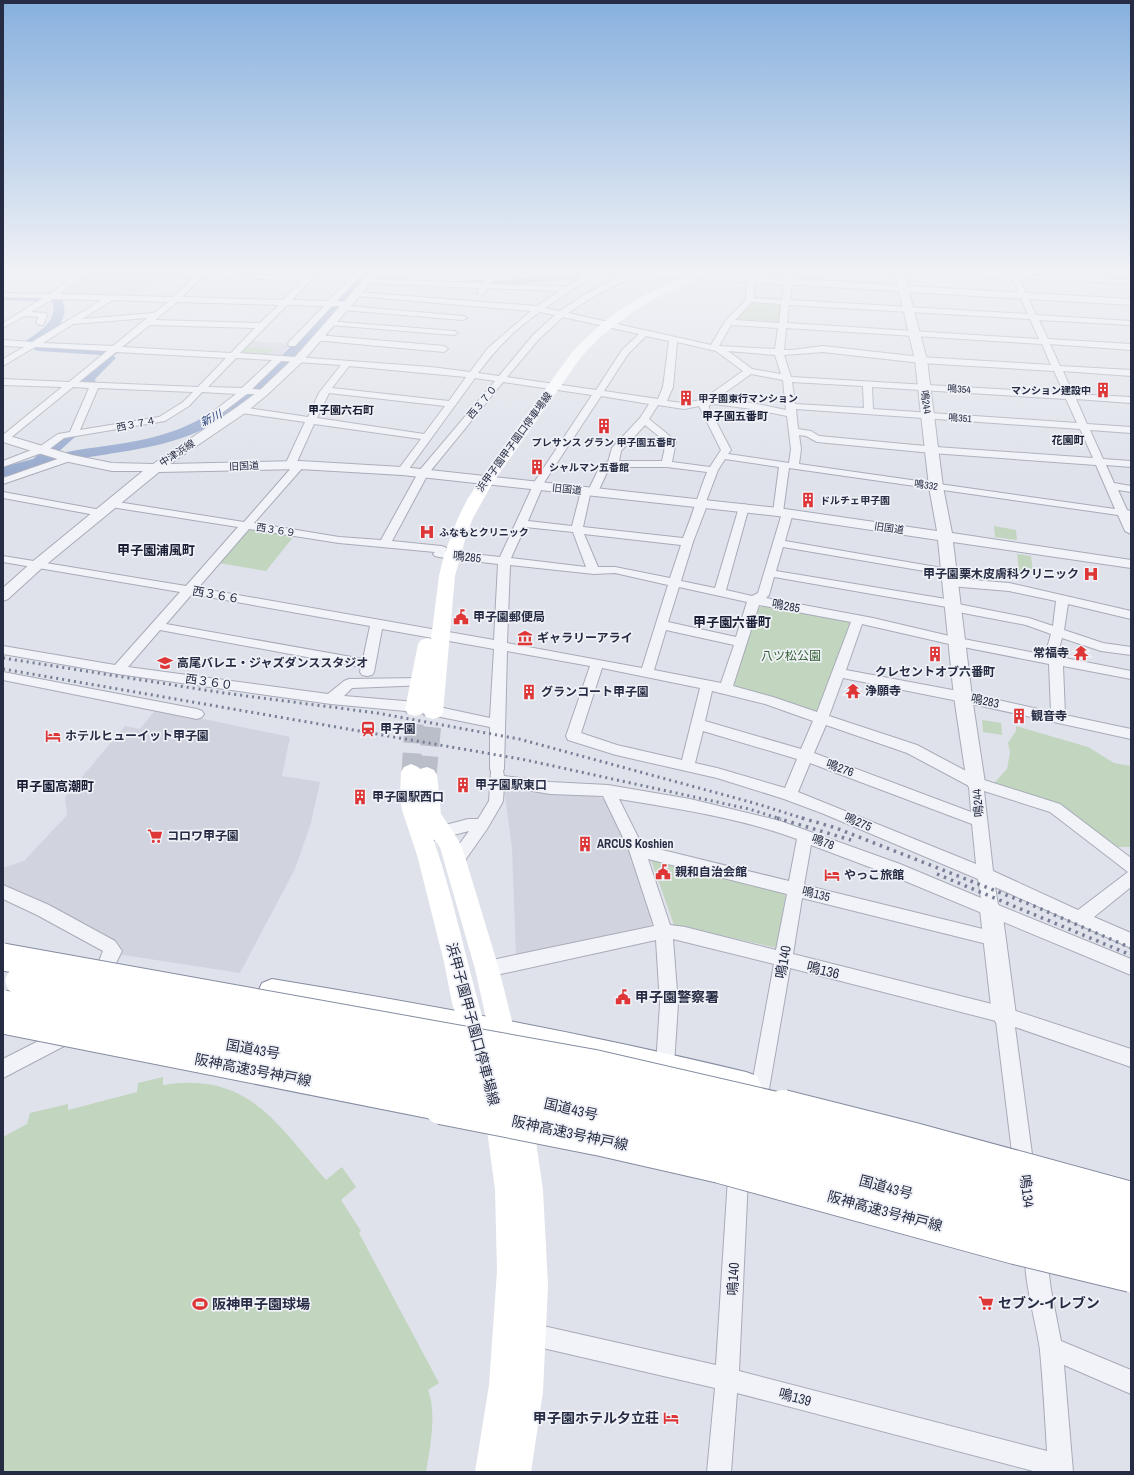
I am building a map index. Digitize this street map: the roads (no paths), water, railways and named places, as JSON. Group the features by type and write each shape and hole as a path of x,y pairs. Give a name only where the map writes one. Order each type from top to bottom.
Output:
{"highway":[{"path":"3,946 106,966 473,1026 665,1065 1022,1154 1131,1183"},
{"path":"3,957 592,1063 752,1099 914,1140 1131,1199"},
{"path":"6,1002 62,1038 103,1043 180,1058 738,1178 1036,1260 1131,1288"},
{"name":"国道43号","path":"6,1002 482,1066 641,1098 761,1126 1131,1226"},
{"name":"国道43号","path":"6,1002 491,1091 759,1153 1131,1252"},
{"name":"阪神高速3号神戸線","path":"6,1002 720,1166 1015,1247 1131,1275"}],"main road":[{"name":"浜甲子園甲子園口停車場線","path":"416,708 421,682 435,633 447,576 444,553 469,508 481,480 551,385 590,339"},
{"name":"浜甲子園甲子園口停車場線","path":"433,711 435,633"},
{"name":"浜甲子園甲子園口停車場線","path":"419,774 411,797 432,835 428,855 456,962 465,1003 510,1128 528,1190 532,1285 530,1334 526,1392 514,1472"},
{"name":"浜甲子園甲子園口停車場線","path":"432,835 448,840 487,969 503,1032 510,1128 510,1191 513,1234 512,1284 506,1386 492,1472"}],"street":[{"path":"3,362 42,339"},
{"path":"4,438 126,339"},
{"name":"西３７４","path":"56,454 61,436 162,419 186,404 249,339"},
{"path":"292,344 298,339"},
{"name":"中津浜線","path":"3,596 37,565 154,468 241,410 253,391 288,358 316,339"},
{"path":"325,339 443,351"},
{"path":"394,339 443,351"},
{"path":"443,351 450,339"},
{"path":"402,471 491,350 503,339"},
{"name":"西３７０","path":"385,544 423,473 534,339"},
{"path":"455,861 482,826 496,801 497,724 504,561 538,486 597,393 625,352 638,339"},
{"path":"613,464 616,450 644,420 668,387 673,339 716,349 792,353 823,349 921,360 1131,373"},
{"path":"716,349 721,339"},
{"path":"726,689 754,600 763,595 780,543 789,466 796,449 787,379 779,352 780,339"},
{"name":"鳴244","path":"916,339 921,360 936,486 945,536 963,697 976,783 985,875 991,910"},
{"path":"1010,339 1131,347"},
{"path":"1045,341 1111,486 1127,513 1131,532"},
{"path":"3,343 288,358 347,363 443,351"},
{"name":"鳴354","path":"716,349 749,371 787,379 1131,400"},
{"name":"鳴351","path":"443,351 473,374 684,406 714,401 790,410 869,412 1131,430"},
{"path":"211,417 253,391 288,358"},
{"path":"118,670 158,626 295,465 312,420 326,390 347,363"},
{"path":"647,672 687,542 702,504 713,470 726,450 704,408 704,403 749,371"},
{"path":"3,382 253,391"},
{"path":"867,384 869,412"},
{"path":"73,435 95,385"},
{"path":"326,390 451,404"},
{"path":"241,410 426,437"},
{"path":"644,420 671,441 667,464"},
{"path":"794,432 808,433 817,439 1131,464"},
{"name":"旧国道","path":"4,438 56,454 112,467 154,468 295,465 402,471 702,504 744,507 1131,564"},
{"path":"6,460 56,454"},
{"path":"3,481 56,454"},
{"name":"鳴332","path":"722,456 1127,513"},
{"path":"594,572 577,529 589,491 605,466 613,464 667,464 713,470"},
{"path":"1111,486 1131,488"},
{"path":"3,495 101,513"},
{"path":"3,501 14,497"},
{"name":"西３６９","path":"111,504 339,540 385,544 444,553"},
{"path":"720,592 744,507"},
{"path":"520,523 687,542"},
{"path":"780,543 949,577 1009,586 1131,615"},
{"name":"鳴285","path":"444,553 594,572 615,570 754,600 858,619 958,642 1131,674"},
{"name":"西３６６","path":"3,559 189,590 597,662 726,689 768,700 912,749 976,783 1055,808 1131,867"},
{"path":"770,574 952,606 1029,622 1057,633 1101,647 1131,651"},
{"path":"1058,718 1054,660 1052,652 1060,622 1062,599"},
{"path":"790,795 821,719 858,619"},
{"path":"365,683 377,623"},
{"path":"662,625 741,642"},
{"path":"158,626 368,664"},
{"name":"西３６０","path":"3,650 118,670 331,700 416,708"},
{"name":"鳴275","path":"597,662 573,736 616,750 717,773 790,795 985,875 1131,940"},
{"name":"鳴283","path":"838,673 963,697 1131,734"},
{"path":"3,676 197,714"},
{"path":"331,700 349,684 421,682"},
{"path":"687,767 706,685"},
{"path":"416,708 497,724"},
{"name":"鳴276","path":"698,724 806,756 980,821"},
{"name":"鳴78","path":"497,775 511,781 550,788 608,791 690,805 780,827 894,869 1131,967"},
{"path":"608,791 636,850 664,931 669,1004 665,1065"},
{"path":"432,835 468,825 482,826"},
{"name":"鳴140","path":"719,1472 728,1380 738,1178 753,1087 783,960 805,836"},
{"name":"鳴135","path":"636,850 796,888 995,939"},
{"path":"1080,918 1131,878"},
{"path":"3,892 43,910 108,946 113,951 106,966 62,1038 3,1069"},
{"name":"鳴134","path":"991,910 1040,1290 1051,1348 1060,1469"},
{"name":"鳴136","path":"487,969 664,931 684,934 1004,1015 1131,1058"},
{"name":"鳴139","path":"530,1334 728,1380 1060,1469"},
{"path":"1051,1348 1131,1382"}],"waterway":[{"path":"31,343 37,339"},
{"path":"112,356 133,339"},
{"name":"新川","path":"3,472 44,461 148,442 190,430 210,420 247,394 304,339"},
{"path":"39,347 105,351 106,353"},
{"path":"89,384 88,378 110,358"},
{"path":"40,459 68,437"}],"tunnel":[{"path":"411,772 415,709"},
{"path":"427,775 433,712"}],"railway":[{"path":"3,658 224,693 377,713 519,739 754,803 805,819"},
{"path":"3,669 526,760 749,809 781,819"},
{"path":"777,818 851,840"},
{"path":"802,818 836,828 1034,906 1131,948"},
{"path":"937,874 1131,955"}],"place":[{"name":"マンション建設中","path":"1103,390"},
{"name":"甲子園東行マンション","path":"686,398"},
{"name":"プレサンス グラン 甲子園五番町","path":"604,426"},
{"name":"シャルマン五番館","path":"537,467"},
{"name":"ドルチェ甲子園","path":"808,500"},
{"name":"ふなもとクリニック","path":"427,532"},
{"name":"甲子園栗木皮膚科クリニック","path":"1091,574"},
{"name":"甲子園郵便局","path":"461,617"},
{"name":"ギャラリーアライ","path":"525,638"},
{"name":"常福寺","path":"1081,653"},
{"name":"クレセントオブ六番町","path":"935,654"},
{"name":"高尾バレエ・ジャズダンススタジオ","path":"165,663"},
{"name":"浄願寺","path":"853,691"},
{"name":"グランコート甲子園","path":"529,692"},
{"name":"観音寺","path":"1019,716"},
{"name":"甲子園","path":"368,729"},
{"name":"ホテルヒューイット甲子園","path":"53,736"},
{"name":"甲子園駅東口","path":"463,785"},
{"name":"甲子園駅西口","path":"360,797"},
{"name":"コロワ甲子園","path":"155,836"},
{"name":"ARCUS Koshien","path":"585,844"},
{"name":"親和自治会館","path":"663,872"},
{"name":"やっこ旅館","path":"832,875"},
{"name":"甲子園警察署","path":"623,997"},
{"name":"セブン-イレブン","path":"986,1303"},
{"name":"阪神甲子園球場","path":"200,1304"},
{"name":"甲子園ホテル夕立荘","path":"671,1418"}],"district":[{"name":"甲子園六石町","path":"341,410"},
{"name":"甲子園五番町","path":"735,416"},
{"name":"花園町","path":"1068,440"},
{"name":"甲子園浦風町","path":"156,550"},
{"name":"甲子園六番町","path":"732,622"},
{"name":"甲子園高潮町","path":"55,786"}],"park label":[{"name":"八ツ松公園","path":"791,656"}]}
